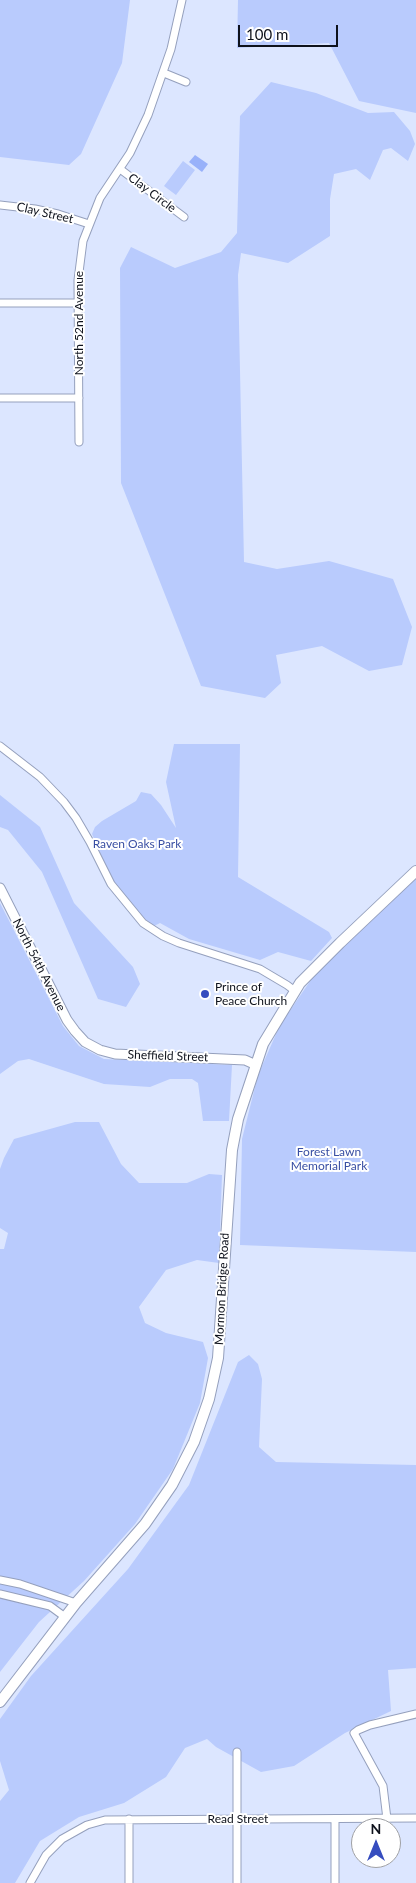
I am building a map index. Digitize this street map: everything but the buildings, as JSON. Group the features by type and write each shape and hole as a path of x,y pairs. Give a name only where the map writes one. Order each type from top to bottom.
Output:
{"main road":[{"name":"Mormon Bridge Road","path":"0,1702 76,1603 159,1506 184,1464 204,1418 218,1358 232,1150 238,1119 263,1044 300,983 416,871"}],"street":[{"name":"North 52nd Avenue","path":"79,442 80,261 89,224 100,198 141,133 164,72 182,0"},
{"path":"164,72 186,82"},
{"name":"Clay Circle","path":"120,168 184,217"},
{"name":"Clay Street","path":"0,205 36,209 89,224"},
{"path":"0,303 79,303"},
{"path":"0,398 79,398"},
{"path":"0,746 40,777 64,802 90,842 111,884 143,923 162,936 179,944 260,969 287,984 295,991"},
{"name":"North 54th Avenue","path":"0,888 68,1020 83,1040"},
{"name":"Sheffield Street","path":"83,1040 100,1050 115,1054 245,1060 256,1064"},
{"path":"0,1580 20,1584 76,1603"},
{"path":"0,1594 50,1606 65,1617"},
{"path":"387,1818 383,1786 354,1733 370,1724 416,1714"},
{"path":"237,1752 237,1883"},
{"name":"Read Street","path":"401,1819 416,1818"},
{"path":"129,1819 129,1883"},
{"name":"Read Street","path":"30,1883 46,1855 64,1838 77,1830 97,1822 129,1819 351,1819"},
{"path":"335,1883 336,1819"}],"green space":[{"path":"0,0 130,0 122,63 81,154 69,165 0,157"},
{"path":"238,0 416,0 416,113 359,101 329,43 237,48"},
{"path":"271,82 316,93 368,113 394,112 410,131 415,144 408,161 391,148 383,150 370,180 356,169 334,174 330,199 330,236 288,263 241,253 238,275 244,562 277,569 329,561 393,579 412,627 402,665 369,671 322,646 276,655 281,683 265,698 201,686 121,483 120,268 131,247 175,268 221,252 237,233 240,116"},
{"path":"183,161 195,170 176,195 164,186"},
{"name":"Raven Oaks Park","path":"174,744 240,744 238,877 329,932 332,938 311,961 278,952 260,960 189,939 160,923 154,926 123,895 110,876 92,834 95,827 102,821 136,801 141,792 151,794 161,805 176,828 166,782"},
{"path":"0,795 40,827 74,903 133,967 140,984 126,1007 98,999 42,872 8,830 0,827"},
{"name":"Forest Lawn Memorial Park","path":"416,878 416,1252 240,1245 242,1139 258,1075 280,1025 315,974"},
{"path":"0,903 63,1026 79,1046 104,1059 232,1065 229,1121 203,1121 198,1083 192,1079 170,1079 150,1087 104,1084 29,1059 18,1061 0,1074"},
{"path":"75,1122 99,1122 121,1164 139,1183 187,1183 209,1174 222,1175 219,1263 197,1260 166,1270 139,1307 145,1323 166,1333 203,1342 208,1358 200,1403 173,1469 135,1524 84,1581 39,1622 0,1672 0,1249 4,1249 8,1233 0,1228 0,1169 14,1139"},
{"path":"249,1355 258,1364 262,1379 259,1447 276,1462 416,1465 416,1668 388,1670 391,1711 345,1733 294,1766 261,1772 216,1747 207,1739 185,1748 166,1777 124,1803 79,1817 40,1841 15,1883 0,1883 0,1801 9,1790 0,1761 0,1719 31,1676 128,1569 189,1485 238,1362"}],"shaded area":[{"path":"195,155 208,164 202,172 189,162"}],"place":[{"name":"Prince of Peace Church","path":"205,994"}]}
